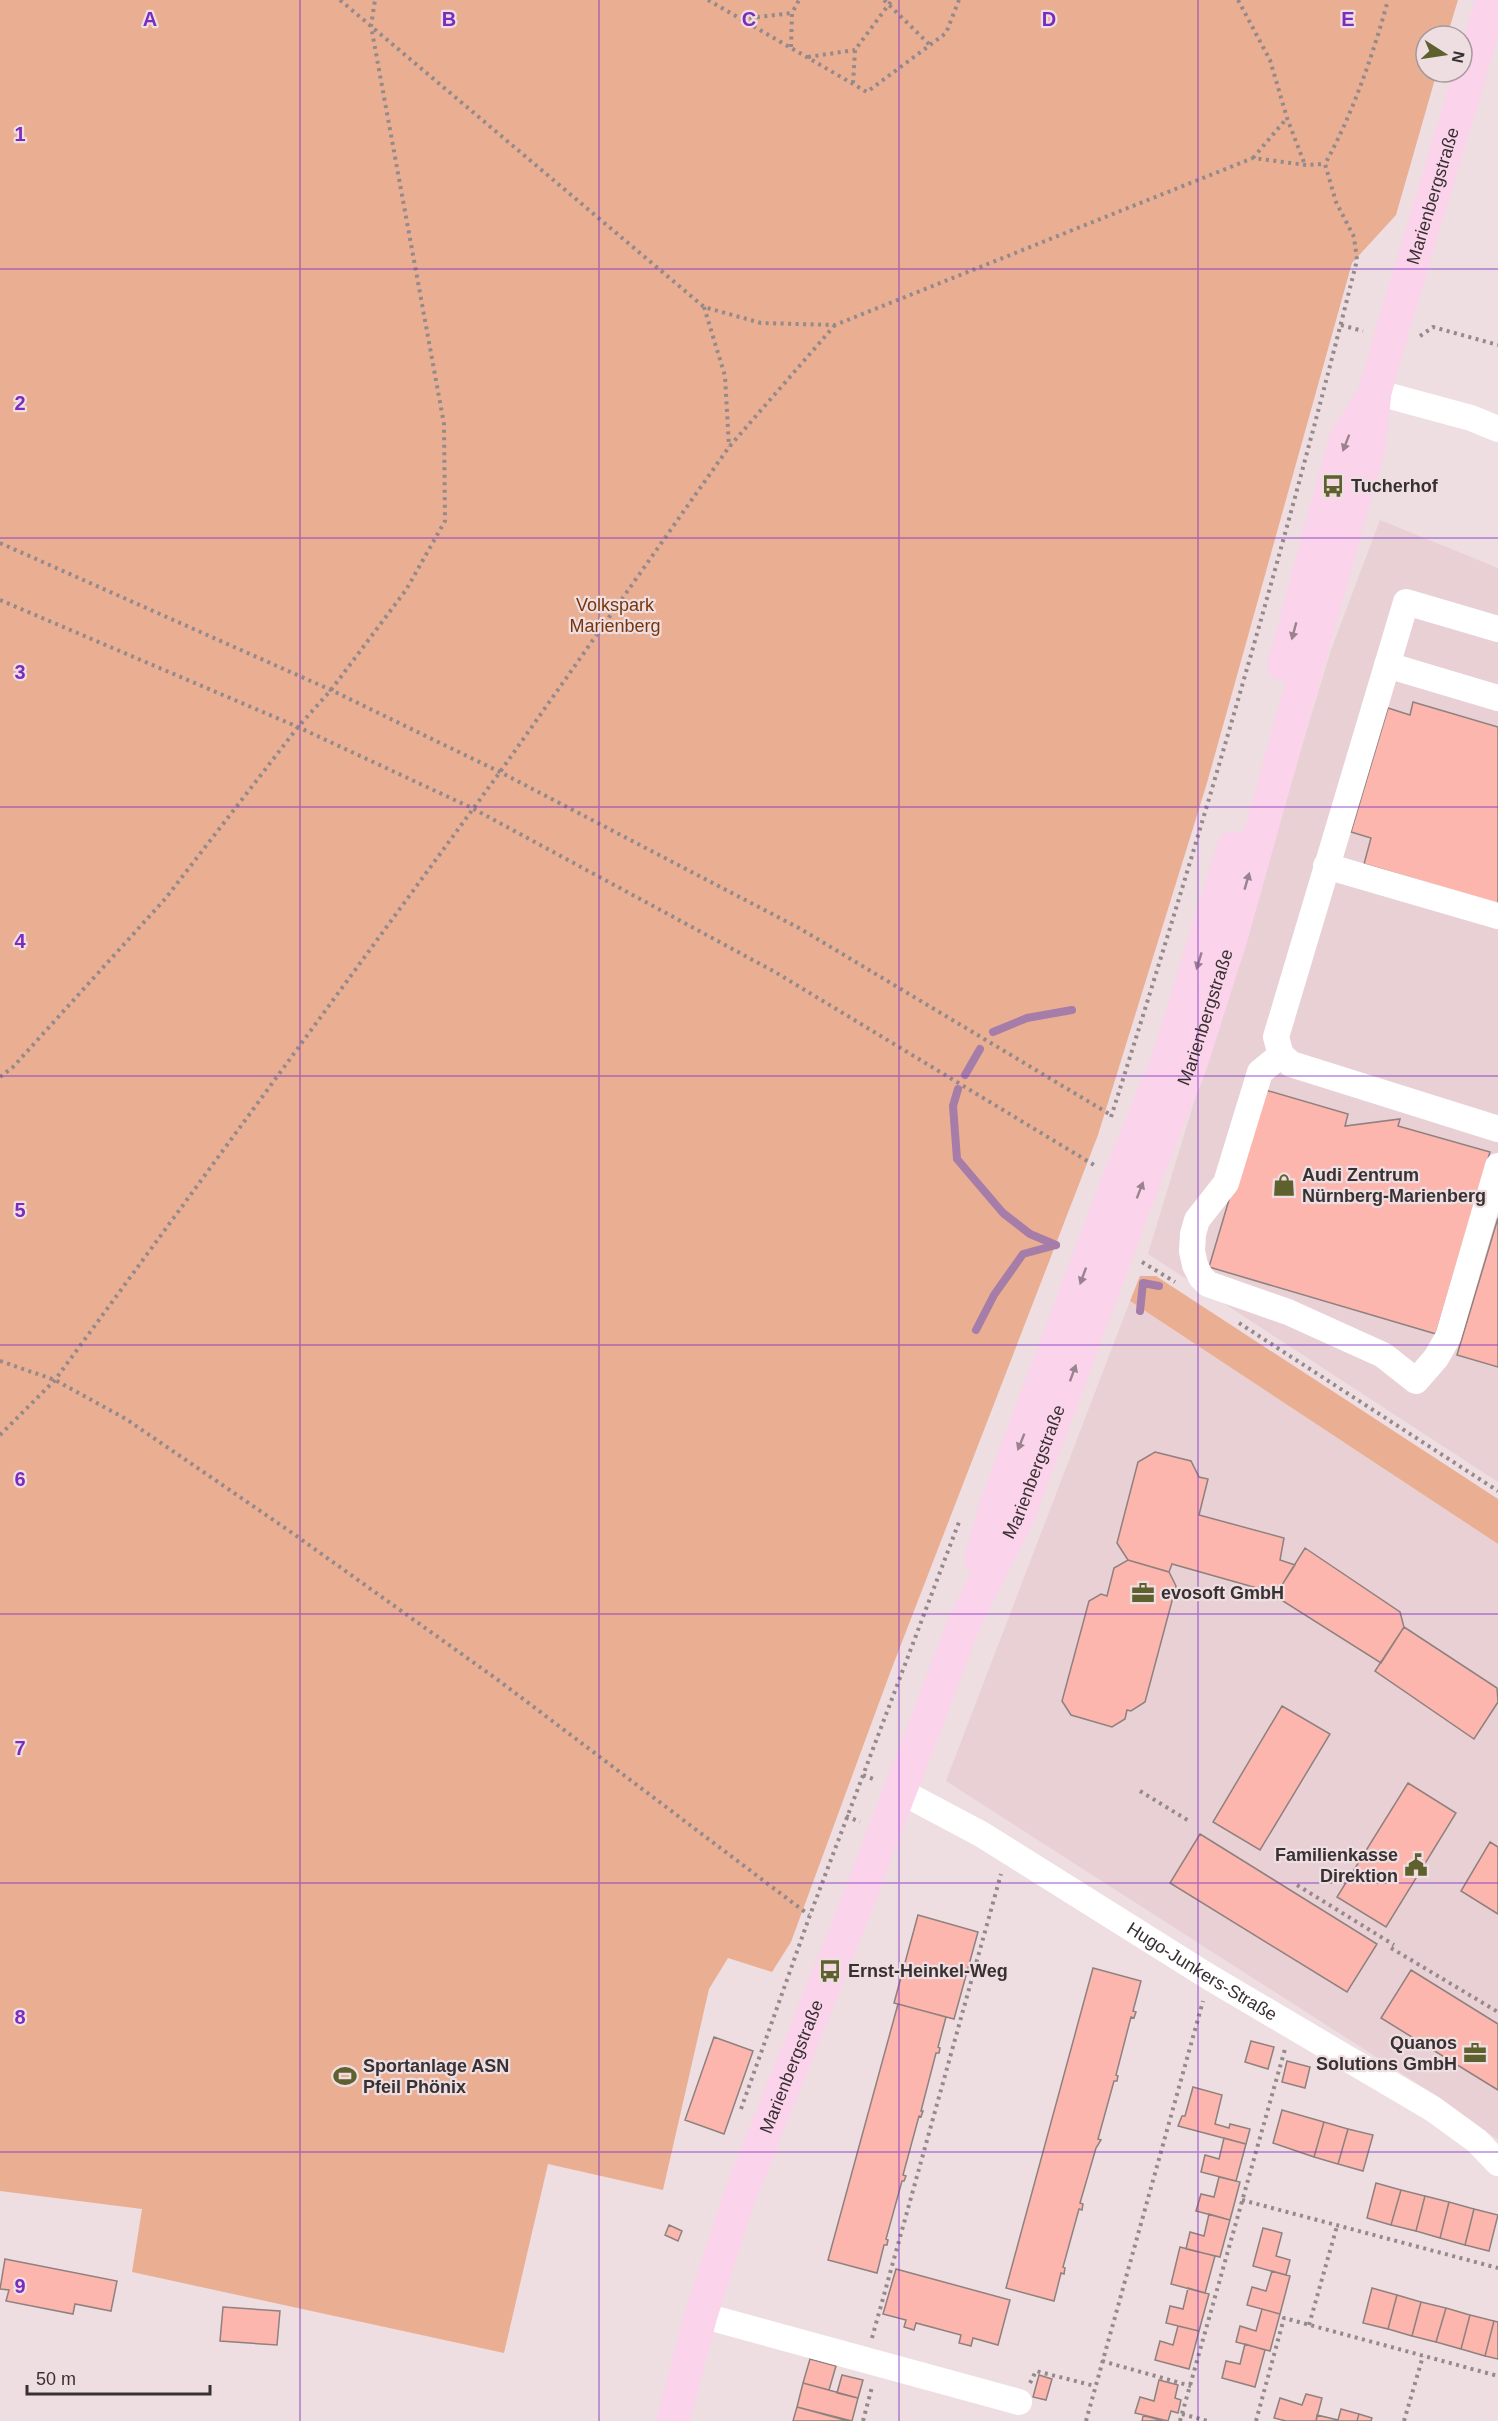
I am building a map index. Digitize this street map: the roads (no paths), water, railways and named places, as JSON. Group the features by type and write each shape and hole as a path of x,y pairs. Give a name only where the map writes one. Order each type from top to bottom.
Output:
{"main road":[{"name":"Marienbergstraße","path":"673,2421 701,2315 740,2198 966,1619 1017,1518 1190,1067 1231,938 1369,446 1375,392 1492,0"},
{"name":"Marienbergstraße","path":"966,1619 995,1507 1116,1186 1168,1059 1248,798 1346,440 1375,392"},
{"path":"1216,905 1221,926 1231,938"}],"street":[{"path":"1375,392 1471,418 1498,429"},
{"path":"1498,629 1406,602 1276,1037 1281,1054 1291,1064 1498,1129"},
{"path":"1387,665 1498,698"},
{"path":"1326,866 1498,916"},
{"path":"1281,1054 1260,1072 1227,1183 1197,1220 1193,1234 1193,1258 1201,1277 1208,1284 1288,1312 1383,1356 1416,1381 1436,1358 1448,1337 1498,1166"},
{"name":"Hugo-Junkers-Straße","path":"900,1791 1008,1850 1209,1977 1433,2109 1477,2140 1498,2163"},
{"path":"701,2315 1019,2402"}],"waterway":[{"path":"993,1032 1027,1018 1072,1010"},
{"path":"965,1075 980,1049"},
{"path":"958,1089 953,1106 957,1159 1003,1213 1030,1234 1056,1245"},
{"path":"976,1330 994,1295 1023,1254 1056,1245"},
{"path":"1140,1311 1143,1283 1159,1286"}],"place":[{"name":"Tucherhof","path":"1333,486"},
{"name":"Audi Zentrum Nürnberg-Marienberg","path":"1284,1185"},
{"name":"evosoft GmbH","path":"1143,1593"},
{"name":"Familienkasse Direktion","path":"1416,1865"},
{"name":"Ernst-Heinkel-Weg","path":"830,1971"},
{"name":"Quanos Solutions GmbH","path":"1475,2053"},
{"name":"Sportanlage ASN Pfeil Phönix","path":"345,2076"}],"park label":[{"name":"Volkspark Marienberg","path":"615,615"}]}
